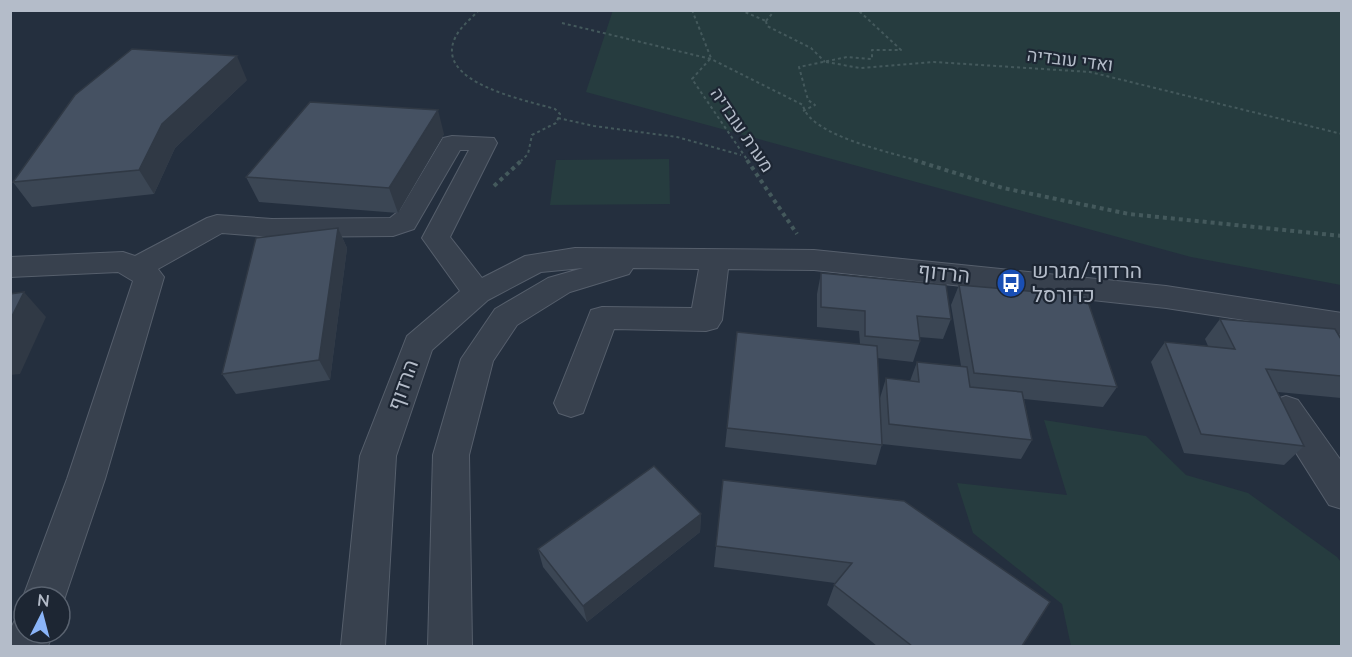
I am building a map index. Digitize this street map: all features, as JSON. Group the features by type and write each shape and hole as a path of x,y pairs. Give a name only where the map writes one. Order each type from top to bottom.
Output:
{"street":[{"path":"48,585 86,479 142,273 217,224 272,228 377,228 404,223 452,143 485,143 436,238 477,293"},
{"name":"הרדוף","path":"363,646 378,456 418,345 477,293 535,263 575,258 651,257 814,260 1166,297 1341,324"},
{"name":"הרדוף","path":"450,646 451,455 477,359 506,317 559,285 651,257"},
{"path":"571,403 602,318 706,320 715,258"},
{"path":"10,267 123,262 142,273"},
{"path":"1286,410 1341,493"}],"path":[{"path":"478,10 457,34 453,44 453,58 459,71 492,88 555,109 560,114 556,123 532,135 528,154 490,190"},
{"path":"692,10 711,59"},
{"path":"740,10 766,21 767,26 811,48 826,62"},
{"path":"766,21 775,10"},
{"path":"858,10 901,50 872,50 872,59 847,57 799,67 808,100 815,105 803,111 807,118 832,133 1003,188 1129,214 1341,237"},
{"path":"562,23 711,59"},
{"name":"מערת עובדיה","path":"803,111 803,105 711,59 692,79 814,260"},
{"name":"ואדי עובדיה","path":"826,62 860,68 934,62 1090,72 1341,134"},
{"path":"558,118 586,127 694,139 711,147 743,155"}],"green space":[{"path":"613,10 1341,11 1341,285 1191,257 586,92"},
{"path":"669,159 670,204 550,205 556,160"},
{"path":"1044,420 1146,436 1186,475 1248,493 1337,557 1341,562 1341,646 1071,646 1062,604 973,533 957,483 1067,495"}],"building":[{"path":"132,49 237,56 162,124 139,170 13,182 75,95"},
{"path":"310,102 438,110 389,188 246,177"},
{"path":"338,228 319,360 222,374 256,238"},
{"path":"821,273 946,285 951,319 917,316 920,341 865,336 865,311 821,307"},
{"path":"959,285 1086,296 1117,387 974,373"},
{"path":"24,292 10,320 10,294"},
{"path":"1220,319 1335,329 1341,339 1341,376 1266,369 1304,446 1201,434 1165,342 1235,349"},
{"path":"737,332 877,346 882,445 727,428"},
{"path":"917,362 967,367 970,387 1022,392 1032,440 889,424 886,378 919,382"},
{"path":"654,466 701,514 583,606 538,549"},
{"path":"723,480 904,501 1050,602 1022,646 912,646 834,585 852,563 716,546"}],"place":[{"name":"הרדוף/מגרש כדורסל","path":"1011,283"}]}
